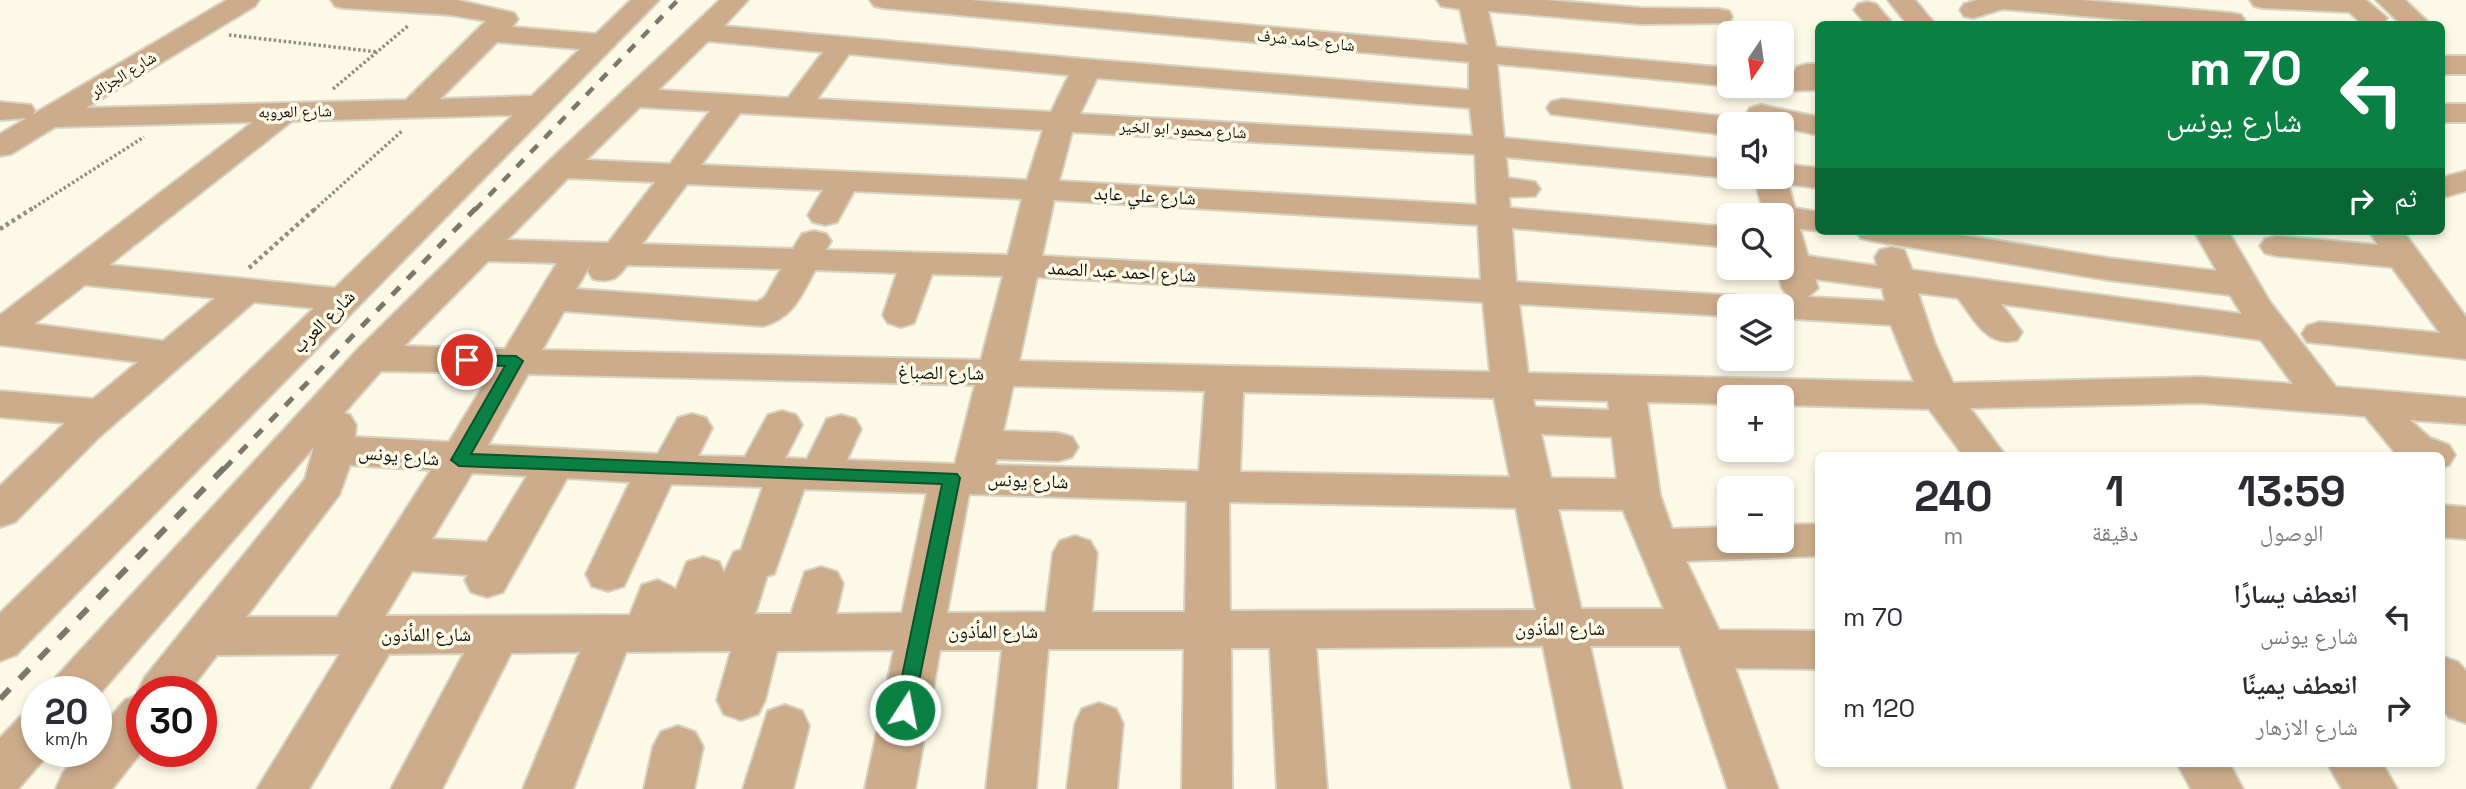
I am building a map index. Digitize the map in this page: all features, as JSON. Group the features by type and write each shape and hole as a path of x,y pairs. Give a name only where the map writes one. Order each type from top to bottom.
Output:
{"street":[{"name":"شارع الجزائر","path":"7,115 215,0"},
{"name":"شارع الجزائر","path":"0,147 246,0"},
{"path":"344,0 495,14 504,19 425,102"},
{"name":"شارع العرب","path":"8,626 345,300 646,0"},
{"path":"86,676 371,358 560,168 736,0"},
{"name":"شارع حامد شرف","path":"891,0 1126,11 1341,36 1482,57 1717,76"},
{"path":"1901,0 1918,21"},
{"path":"2214,0 2230,21"},
{"path":"2263,0 2356,4 2381,9 2409,21"},
{"path":"1463,1 1636,8 1718,17"},
{"path":"1463,1 1481,30 1483,100 1490,146 1517,200 1499,291 1515,403 1597,789"},
{"path":"1973,9 1995,1 2040,10 2140,7 2220,21"},
{"path":"890,789 920,631 995,373 1060,122 1126,11"},
{"path":"703,32 948,56 1483,100"},
{"path":"492,33 603,43"},
{"path":"773,136 842,45"},
{"path":"1559,63 1564,153"},
{"path":"2445,65 2466,65"},
{"path":"1794,83 1805,84 1807,73 1815,73"},
{"name":"شارع العروبه","path":"83,97 330,92 425,102"},
{"name":"شارع العروبه","path":"50,118 286,111 549,97"},
{"name":"شارع محمود ابو الخير","path":"636,98 731,104 773,136 874,102 1060,122 1490,146 1564,153 1693,155 1717,164"},
{"path":"282,789 363,634 400,554 459,460 516,361 569,300 617,254 731,104"},
{"path":"1562,108 1717,125"},
{"path":"1761,108 1810,118"},
{"path":"170,354 0,332 286,111"},
{"path":"2445,113 2466,113"},
{"name":"شارع علي عابد","path":"560,168 677,174 773,136 835,175 1041,189 1165,187 1400,224 1517,200 1717,235"},
{"path":"569,300 763,314 779,304 821,254 835,175"},
{"path":"1794,175 1815,178"},
{"path":"2445,187 2466,181"},
{"path":"1794,228 1815,223"},
{"path":"1883,235 1905,314 1940,396 1983,452"},
{"path":"1919,235 2004,242 2241,285"},
{"path":"2213,235 2241,285 2271,330 2324,399"},
{"path":"1794,236 1897,279 2271,330"},
{"path":"2277,246 2395,245 2466,344"},
{"name":"شارع احمد عبد الصمد","path":"480,250 617,254 821,254 918,263 1022,266 1276,295 1499,291 1717,303"},
{"path":"569,300 580,253"},
{"path":"901,315 918,263"},
{"path":"77,273 345,300"},
{"path":"0,512 14,482 170,354 237,289"},
{"path":"1969,289 2004,332"},
{"path":"1794,308 1905,314"},
{"path":"2320,334 2466,344"},
{"name":"شارع الصباغ","path":"371,358 516,361 678,353 995,373 1225,379 1515,403 1631,392 1940,396 2202,390 2466,411"},
{"path":"1207,789 1208,630 1214,486 1225,379"},
{"path":"1631,392 1639,495 1657,546 1700,638 1753,789"},
{"path":"174,676 324,484 334,450 336,420 330,402"},
{"path":"2376,403 2407,444 2421,452"},
{"path":"0,404 100,413"},
{"path":"741,700 749,564 759,562 789,473 782,425"},
{"path":"608,574 664,469 692,428"},
{"path":"789,473 841,429"},
{"path":"968,467 1058,447"},
{"name":"شارع يونس","path":"334,450 459,460 664,469 789,473 968,467 1214,486 1639,495"},
{"path":"2445,457 2466,460"},
{"path":"400,554 493,570 555,464"},
{"path":"2445,521 2466,523"},
{"path":"1657,546 1815,540"},
{"path":"1011,789 1047,631 1075,552"},
{"path":"548,789 649,624 703,574"},
{"path":"809,632 821,584"},
{"name":"شارع المأذون","path":"207,636 498,634 649,624 743,632 1564,628 1815,650"},
{"path":"1293,629 1302,789"},
{"path":"416,789 498,634"},
{"path":"2445,659 2466,660"},
{"path":"2445,680 2466,703"},
{"path":"1092,789 1099,724"},
{"path":"768,789 785,726"},
{"path":"81,789 126,734"},
{"path":"0,773 21,750"},
{"path":"2204,767 2218,789"},
{"path":"2355,767 2372,789"}],"path":[{"path":"330,92 430,7"},
{"path":"197,29 281,43 378,52"},
{"path":"237,289 425,102"},
{"path":"0,229 181,113"}],"railway":[{"path":"475,210 678,0"},
{"path":"224,469 476,208"},
{"path":"0,699 225,467"}],"route":[{"path":"467,360 516,361 459,460 951,478 905,710"}]}
